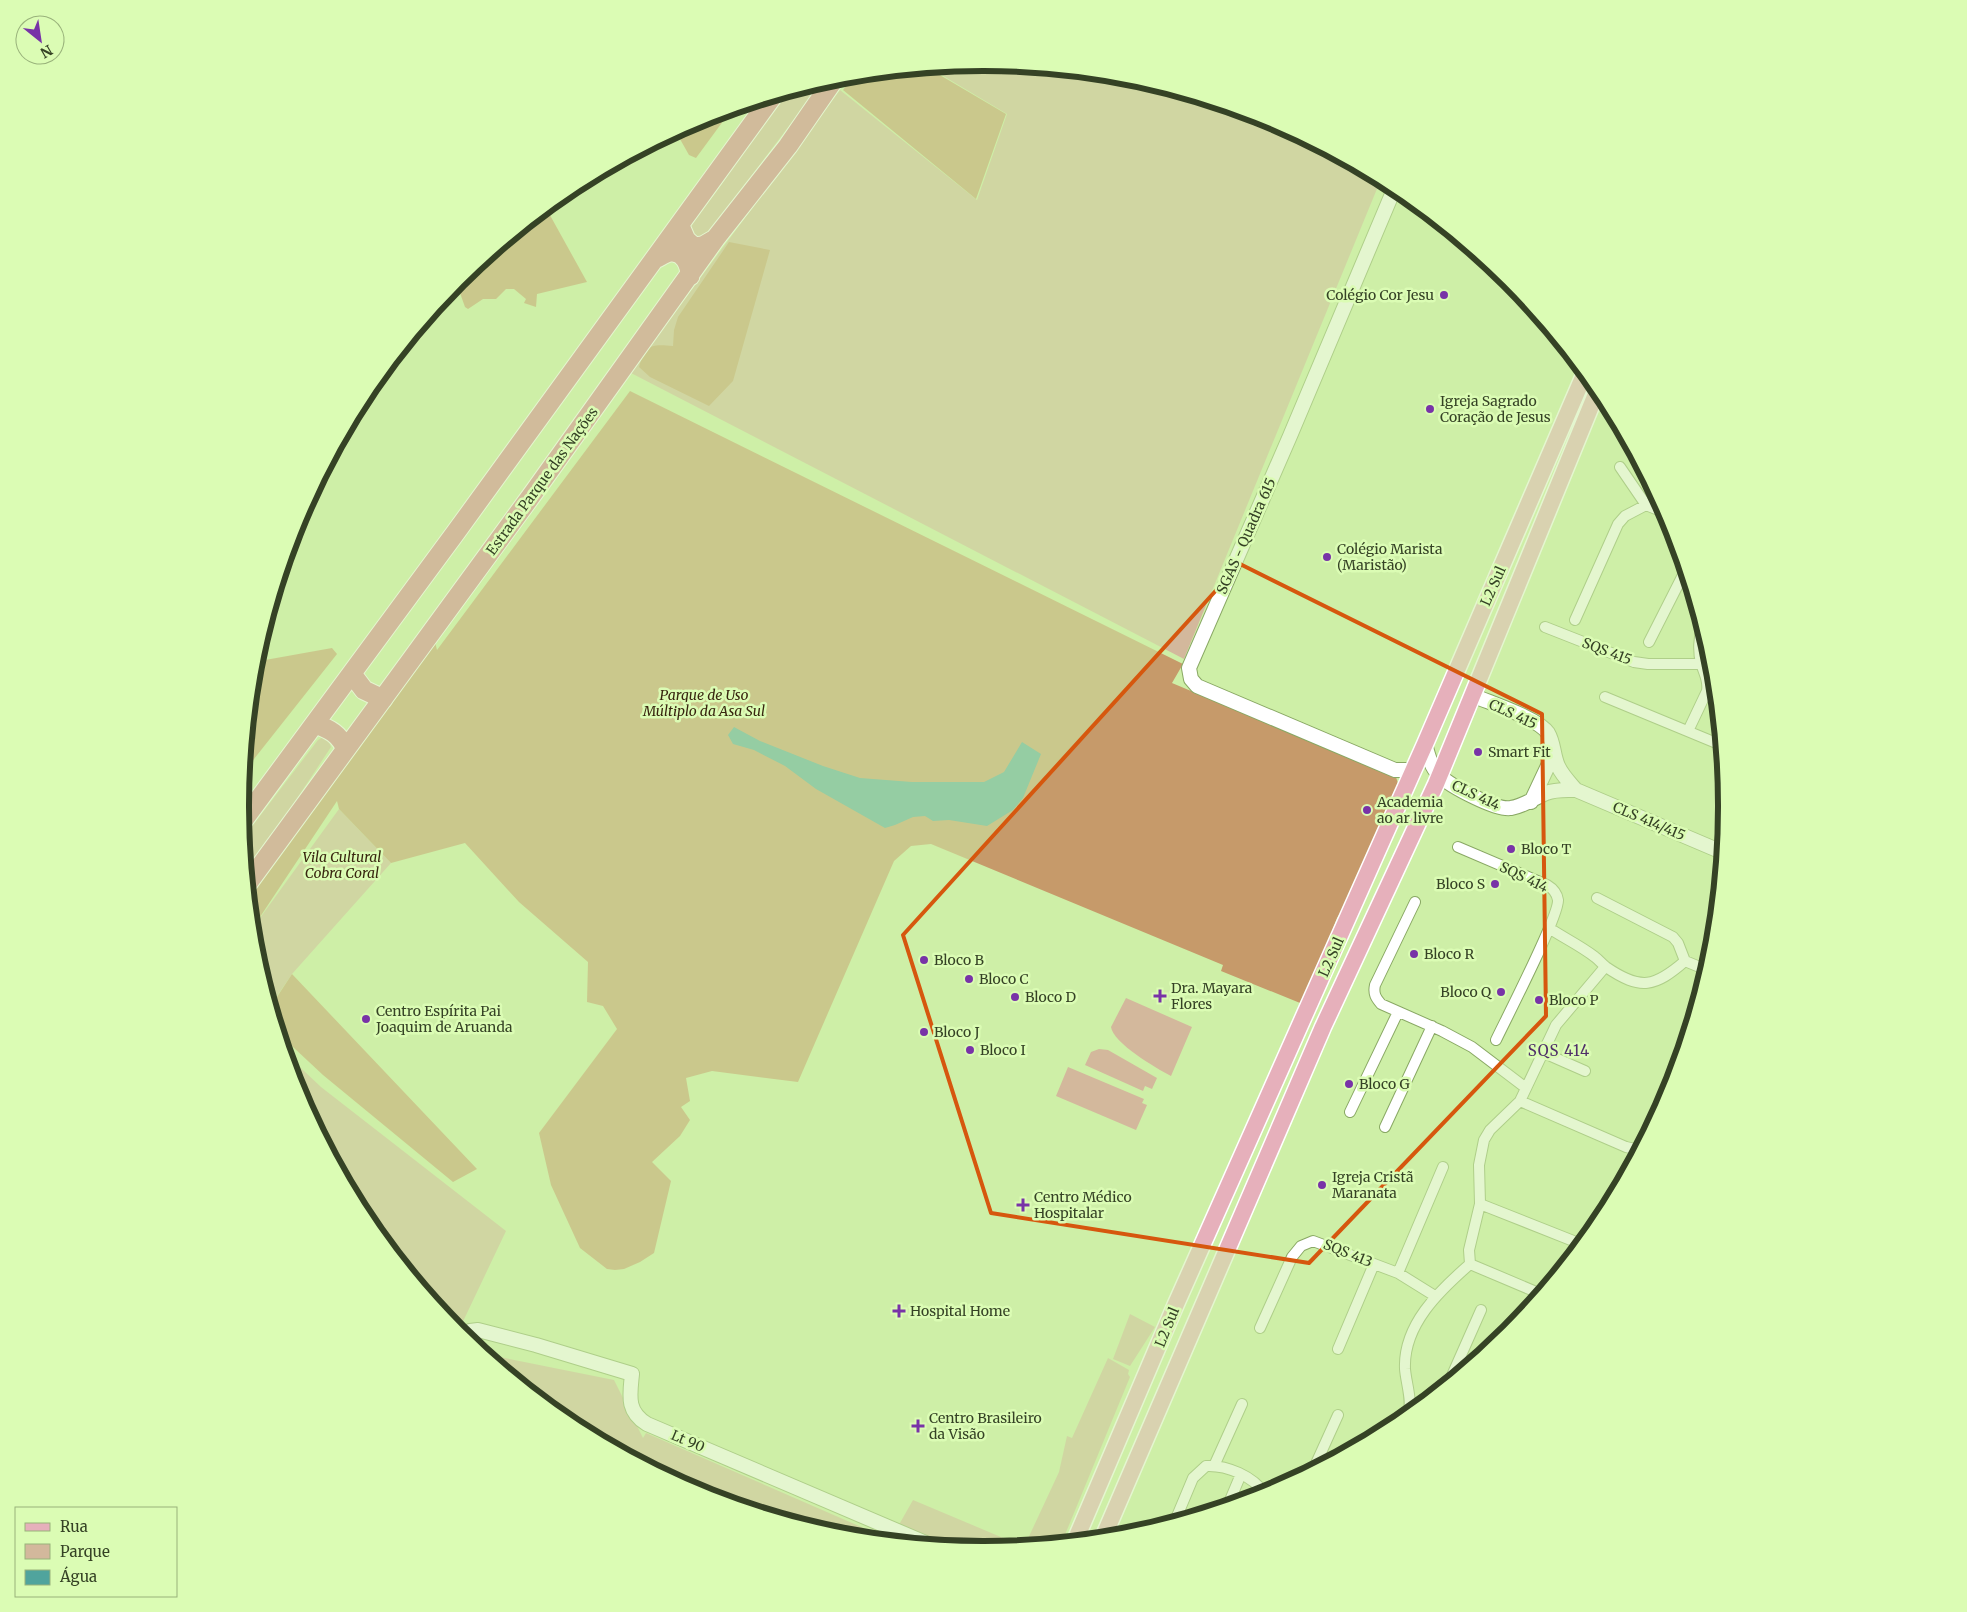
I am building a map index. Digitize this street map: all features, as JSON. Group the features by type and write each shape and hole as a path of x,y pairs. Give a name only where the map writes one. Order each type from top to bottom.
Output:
{"highway":[{"name":"Estrada Parque das Nações","path":"252,878 715,239 788,146 828,88"},
{"path":"249,812 680,226 767,104"},
{"path":"680,226 686,240 694,248 700,248 715,239"},
{"path":"655,260 670,252 677,254 686,261 690,276"},
{"path":"352,674 364,690 383,699"},
{"path":"315,724 335,733 341,739 346,749"}],"main road":[{"name":"L2 Sul","path":"1078,1534 1176,1304 1387,831 1582,381"},
{"name":"L2 Sul","path":"1106,1530 1323,1027 1439,776 1594,398"},
{"path":"1480,615 1492,618 1500,625"},
{"path":"1387,831 1401,842 1409,841"},
{"path":"1109,1462 1118,1471 1131,1470"},
{"path":"1099,1485 1111,1486 1121,1496"}],"street":[{"name":"SGAS - Quadra 615","path":"1392,195 1189,668 1191,679 1197,686 1395,770 1413,770"},
{"path":"1620,467 1646,505 1654,508"},
{"name":"SQS 415","path":"1575,620 1618,524 1626,516 1646,505"},
{"name":"SQS 415","path":"1649,642 1681,577"},
{"name":"SQS 415","path":"1544,627 1634,662 1648,664 1701,664"},
{"path":"1699,644 1701,664 1707,682"},
{"path":"1688,731 1708,691 1708,686"},
{"name":"CLS 415","path":"1472,696 1537,723 1547,732 1557,765 1563,776 1576,790"},
{"path":"1605,697 1715,743"},
{"name":"CLS 414","path":"1425,744 1430,761 1439,776 1498,808 1514,808 1559,789 1576,790"},
{"path":"1531,802 1554,753"},
{"path":"1395,770 1406,787"},
{"name":"CLS 414/415","path":"1576,790 1717,850"},
{"name":"SQS 414","path":"1458,847 1550,887 1558,900 1557,908 1496,1040"},
{"path":"1597,898 1673,937 1678,943 1685,961 1700,967"},
{"path":"1415,902 1374,991 1376,999 1381,1004 1432,1026 1472,1047 1526,1088"},
{"path":"1548,928 1623,977 1640,984 1652,983 1668,975 1685,961"},
{"path":"1470,1264 1469,1250 1480,1204 1479,1165 1484,1140 1490,1130 1520,1102 1556,1025 1605,966"},
{"path":"1350,1112 1398,1012"},
{"path":"1385,1127 1432,1026"},
{"path":"1544,1054 1585,1071"},
{"path":"1520,1102 1633,1149"},
{"path":"1398,1273 1443,1167"},
{"path":"1480,1204 1574,1241"},
{"name":"SQS 413","path":"1260,1328 1292,1257 1305,1243 1317,1241 1398,1273 1436,1296"},
{"path":"1338,1348 1374,1264"},
{"path":"1470,1264 1534,1292"},
{"path":"1410,1404 1405,1368 1406,1350 1410,1336 1436,1296 1470,1264"},
{"path":"1455,1369 1481,1310"},
{"name":"Lt 90","path":"470,1331 478,1330 536,1345 632,1374 631,1399 633,1410 647,1424 910,1536"},
{"path":"1214,1466 1242,1404"},
{"path":"1318,1460 1338,1415"},
{"path":"1177,1515 1193,1478 1206,1466 1214,1466 1241,1474 1252,1480 1259,1487"},
{"path":"1231,1498 1241,1474"}],"highlighted area":[{"path":"1240,564 1542,714 1546,1016 1309,1263 991,1213 903,935"}],"green space":[{"path":"984,71 1032,73 1127,85 1174,96 1220,110 1265,127 1308,147 1378,186 1184,659 631,373 840,90 977,200 1007,114 938,73"},
{"path":"936,73 1006,114 976,199 843,90 847,84"},
{"path":"816,91 706,236 697,239 690,229 691,226 724,181 751,136 778,101"},
{"path":"725,118 696,158 689,155 679,138"},
{"path":"549,214 587,282 537,294 536,307 524,303 526,299 514,289 506,289 496,299 483,299 468,309 465,307 460,293 458,293 499,254"},
{"path":"729,242 770,250 733,381 709,406 650,377 639,367 644,354 650,348 659,345 673,346 674,330 678,317"},
{"name":"Parque de Uso Múltiplo da Asa Sul","path":"630,391 1183,664 1172,683 1396,777 1400,790 1358,886 1337,918 1330,937 1327,955 1305,1005 1221,971 1223,965 931,844 911,846 894,861 798,1082 712,1071 686,1078 690,1101 681,1107 690,1120 680,1136 652,1162 671,1181 654,1253 624,1269 607,1269 580,1248 551,1185 539,1133 617,1029 603,1006 587,1002 588,962 519,902 465,843 391,863 339,809 337,801 258,920 253,884 435,642 437,650"},
{"path":"332,648 337,654 250,764 255,710 264,660"},
{"path":"323,737 329,742 331,747 251,867 249,830 318,740"},
{"name":"Vila Cultural Cobra Coral","path":"339,809 391,863 292,974 275,999 258,921"},
{"path":"292,974 477,1169 453,1182 323,1075 288,1042 275,1000"},
{"path":"1126,998 1192,1027 1171,1076 1136,1054 1119,1040 1114,1033 1111,1027"},
{"path":"1099,1049 1108,1050 1157,1078 1152,1089 1145,1086 1143,1091 1085,1065 1091,1052"},
{"path":"296,1064 321,1087 506,1231 462,1324 401,1253 373,1214 347,1173 325,1131"},
{"path":"1068,1067 1144,1099 1142,1103 1147,1105 1136,1130 1056,1096"},
{"path":"1130,1314 1155,1327 1130,1366 1113,1359"},
{"path":"497,1356 614,1380 643,1438 646,1433 872,1532 840,1527 793,1516 747,1502 702,1485 659,1465 575,1417 536,1389"},
{"path":"1108,1358 1129,1370 1128,1374 1130,1377 1065,1536 1028,1539 1059,1472 1067,1436 1072,1438"},
{"path":"913,1500 1008,1540 935,1539 911,1536 896,1530"}],"water":[{"path":"734,727 760,741 823,766 860,778 912,782 984,782 1004,772 1022,742 1041,754 1023,798 1013,810 987,826 949,820 933,821 925,816 913,817 885,828 816,789 785,766 754,750 733,744 728,735"}],"place":[{"name":"Colégio Cor Jesu","path":"1444,295"},
{"name":"Igreja Sagrado Coração de Jesus","path":"1430,409"},
{"name":"Colégio Marista (Maristão)","path":"1327,557"},
{"name":"Smart Fit","path":"1478,752"},
{"name":"Academia ao ar livre","path":"1367,810"},
{"name":"Bloco T","path":"1511,849"},
{"name":"Bloco S","path":"1495,884"},
{"name":"Bloco R","path":"1414,954"},
{"name":"Bloco B","path":"924,960"},
{"name":"Bloco C","path":"969,979"},
{"name":"Bloco Q","path":"1501,992"},
{"name":"Dra. Mayara Flores","path":"1160,996"},
{"name":"Bloco D","path":"1015,997"},
{"name":"Bloco P","path":"1539,1000"},
{"name":"Centro Espírita Pai Joaquim de Aruanda","path":"366,1019"},
{"name":"Bloco J","path":"924,1032"},
{"name":"Bloco I","path":"970,1050"},
{"name":"Bloco G","path":"1349,1084"},
{"name":"Igreja Cristã Maranata","path":"1322,1185"},
{"name":"Centro Médico Hospitalar","path":"1023,1205"},
{"name":"Hospital Home","path":"899,1311"},
{"name":"Centro Brasileiro da Visão","path":"918,1426"}],"district":[{"name":"SQS 414","path":"1559,1051"}]}
